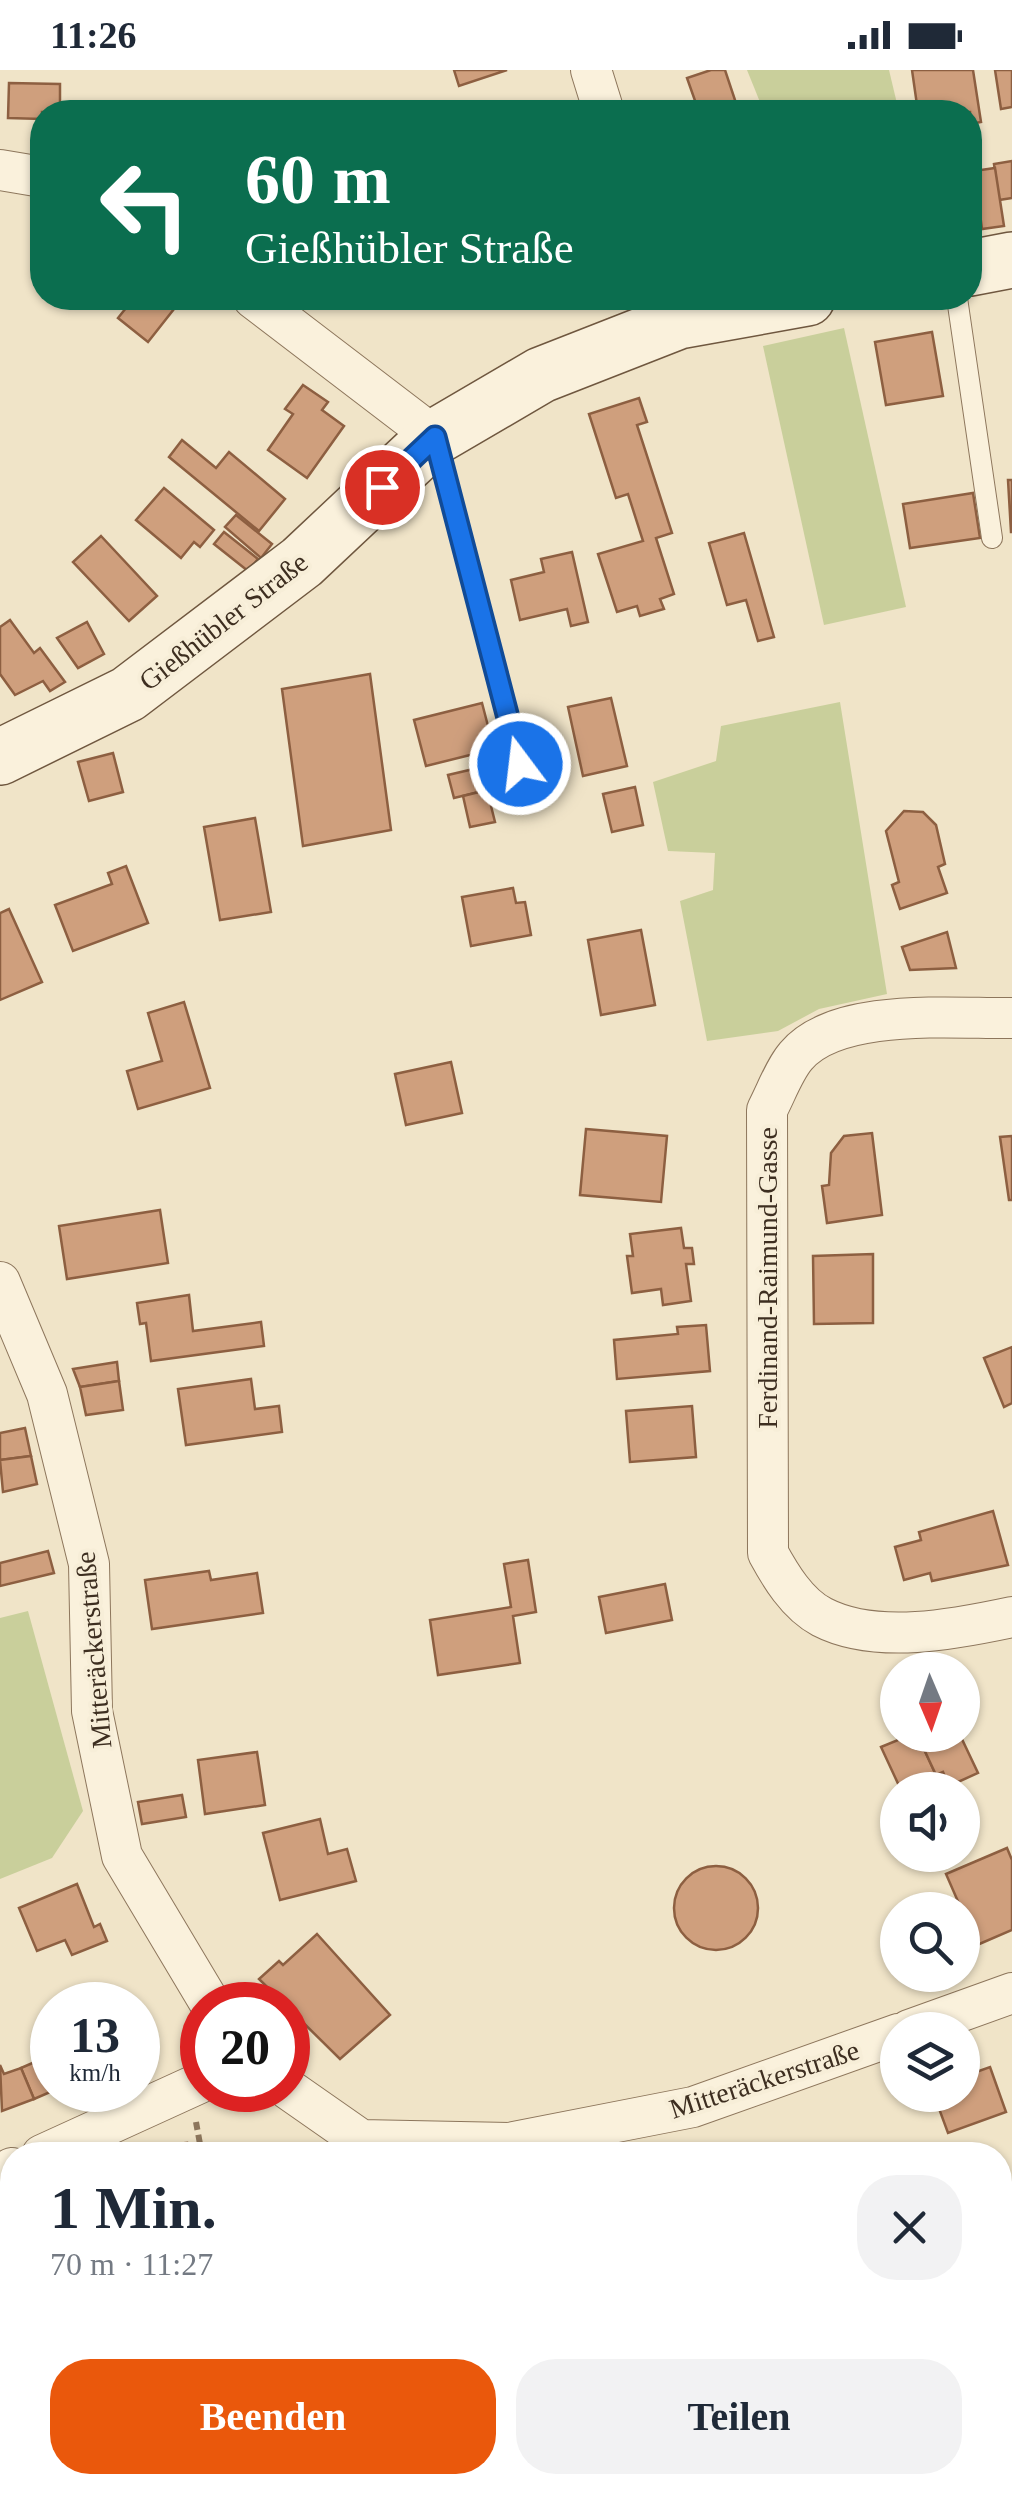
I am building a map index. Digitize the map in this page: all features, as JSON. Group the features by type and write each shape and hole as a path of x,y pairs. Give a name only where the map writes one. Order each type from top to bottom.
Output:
{"main road":[{"path":"982,266 1012,260"},
{"name":"Gießhübler Straße","path":"0,757 128,694 302,562 435,437 542,374 672,310"}],"street":[{"path":"590,70 600,100"},
{"path":"0,170 30,175"},
{"path":"269,310 435,437"},
{"name":"Ferdinand-Raimund-Gasse","path":"1012,1018 907,1020 842,1027 797,1054 767,1110 768,1552 784,1582 821,1617 885,1633 958,1629 1012,1617"},
{"name":"Mitteräckerstraße","path":"0,1282 47,1394 89,1564 92,1712 122,1856 198,1982"},
{"path":"959,2012 1012,1993"},
{"name":"Mitteräckerstraße","path":"514,2142 692,2107 880,2040"},
{"path":"70,2142 180,2092"},
{"name":"Mitteräckerstraße","path":"310,2104 361,2140 460,2142"}],"lane":[{"path":"959,310 992,538"},
{"path":"435,437 520,764"}],"green space":[{"path":"747,70 889,70 896,100 759,100"},
{"path":"844,328 906,607 824,625 763,346"},
{"path":"840,702 887,994 819,1009 778,1031 707,1041 680,901 713,890 715,853 668,851 653,782 716,761 721,726"},
{"path":"28,1611 83,1811 52,1858 0,1879 0,1618"}],"building":[{"path":"454,70 507,70 459,86"},
{"path":"725,70 735,100 695,100 687,78"},
{"path":"912,70 973,70 978,100 916,100"},
{"path":"995,70 1012,70 1012,107 1001,109"},
{"path":"9,83 60,84 60,100 30,100 30,119 8,118"},
{"path":"1012,161 1012,198 999,200 994,164"},
{"path":"995,168 1004,226 982,229 982,170"},
{"path":"124,310 173,310 148,342 118,318"},
{"path":"932,332 943,396 886,405 875,342"},
{"path":"303,385 328,402 322,410 344,426 307,478 268,450 293,414 285,409"},
{"path":"639,398 647,422 637,425 672,533 656,538 674,594 660,599 664,609 640,616 637,606 617,612 598,554 643,541 628,494 616,498 589,414"},
{"path":"182,440 216,468 229,452 285,499 259,531 169,457"},
{"path":"1008,480 1012,480 1012,532 1011,532"},
{"path":"164,488 214,530 200,547 194,542 181,558 136,520"},
{"path":"973,493 980,538 910,548 903,504"},
{"path":"236,515 272,544 261,558 225,527"},
{"path":"224,532 258,559 248,571 214,544"},
{"path":"744,533 774,637 758,641 746,600 727,605 709,543"},
{"path":"101,536 157,596 129,621 73,562"},
{"path":"572,552 588,622 571,626 567,609 520,620 511,580 544,572 541,559"},
{"path":"10,620 34,653 40,648 65,682 50,691 43,681 15,695 0,674 0,627"},
{"path":"87,622 104,654 78,668 57,638"},
{"path":"370,674 391,830 303,846 282,689"},
{"path":"611,698 627,766 583,776 568,707"},
{"path":"482,703 494,749 426,766 414,720"},
{"path":"113,753 123,792 89,801 78,762"},
{"path":"482,767 487,790 454,798 448,775"},
{"path":"635,787 643,825 612,832 603,794"},
{"path":"487,790 495,822 470,827 463,796"},
{"path":"904,811 923,812 936,825 945,864 938,867 947,893 900,909 892,885 899,882 886,831"},
{"path":"255,818 271,912 220,920 204,827"},
{"path":"126,866 148,923 73,951 55,905 112,884 108,873"},
{"path":"513,888 516,903 525,902 531,935 471,946 462,897"},
{"path":"9,909 42,982 0,1000 0,913"},
{"path":"641,930 655,1005 601,1015 588,940"},
{"path":"947,932 956,968 910,970 902,947"},
{"path":"184,1002 210,1088 138,1109 127,1071 162,1061 148,1013"},
{"path":"451,1062 462,1113 406,1125 395,1074"},
{"path":"586,1129 667,1136 661,1202 580,1195"},
{"path":"872,1133 882,1215 827,1223 822,1186 829,1185 831,1153 844,1136"},
{"path":"1012,1136 1012,1200 1009,1200 1000,1137"},
{"path":"160,1210 168,1263 67,1279 59,1226"},
{"path":"681,1228 684,1248 692,1248 694,1264 686,1264 691,1301 663,1305 661,1289 632,1293 627,1256 633,1256 630,1234"},
{"path":"873,1254 873,1323 814,1324 813,1256"},
{"path":"189,1295 193,1331 261,1322 264,1346 151,1361 146,1323 140,1324 137,1303"},
{"path":"706,1325 710,1371 617,1379 614,1340 678,1334 677,1327"},
{"path":"1012,1347 1012,1403 1004,1407 984,1358"},
{"path":"117,1362 119,1381 80,1387 73,1369"},
{"path":"251,1379 255,1409 279,1406 282,1432 186,1445 178,1389"},
{"path":"119,1381 123,1410 86,1415 80,1387"},
{"path":"692,1406 696,1457 630,1462 626,1411"},
{"path":"25,1428 31,1456 0,1460 0,1433"},
{"path":"31,1456 37,1484 3,1492 0,1460"},
{"path":"993,1511 1008,1565 932,1581 930,1573 904,1580 895,1547 921,1540 919,1532"},
{"path":"48,1551 54,1573 0,1586 0,1563"},
{"path":"528,1560 536,1612 513,1616 520,1663 438,1675 430,1620 511,1607 504,1564"},
{"path":"209,1571 211,1580 257,1573 263,1613 152,1629 145,1580"},
{"path":"665,1584 672,1620 606,1633 599,1597"},
{"path":"257,1752 265,1805 205,1814 198,1760"},
{"path":"883,1752 925,1752 935,1772 893,1772"},
{"path":"925,1752 968,1752 978,1772 943,1772 935,1772"},
{"path":"182,1795 186,1817 142,1824 138,1802"},
{"path":"320,1819 328,1854 347,1849 356,1881 280,1900 263,1833"},
{"path":"1007,1848 1012,1860 1012,1930 980,1944 980,1892 954,1892 946,1874 980,1872 980,1860"},
{"path":"716,1866 739,1873 751,1885 758,1908 751,1931 739,1943 716,1950 693,1943 681,1931 674,1908 681,1885 693,1873"},
{"path":"77,1884 94,1927 100,1924 107,1941 72,1955 65,1940 37,1951 19,1908"},
{"path":"317,1934 390,2015 340,2059 310,2029 310,1982 259,1979 279,1961 283,1965"},
{"path":"30,2064 30,2089 21,2068"},
{"path":"0,2065 4,2074 21,2068 30,2100 2,2111"},
{"path":"990,2067 1006,2112 948,2133 940,2112 980,2112 980,2071"}],"route":[{"path":"382,487 435,437 520,764"}]}
